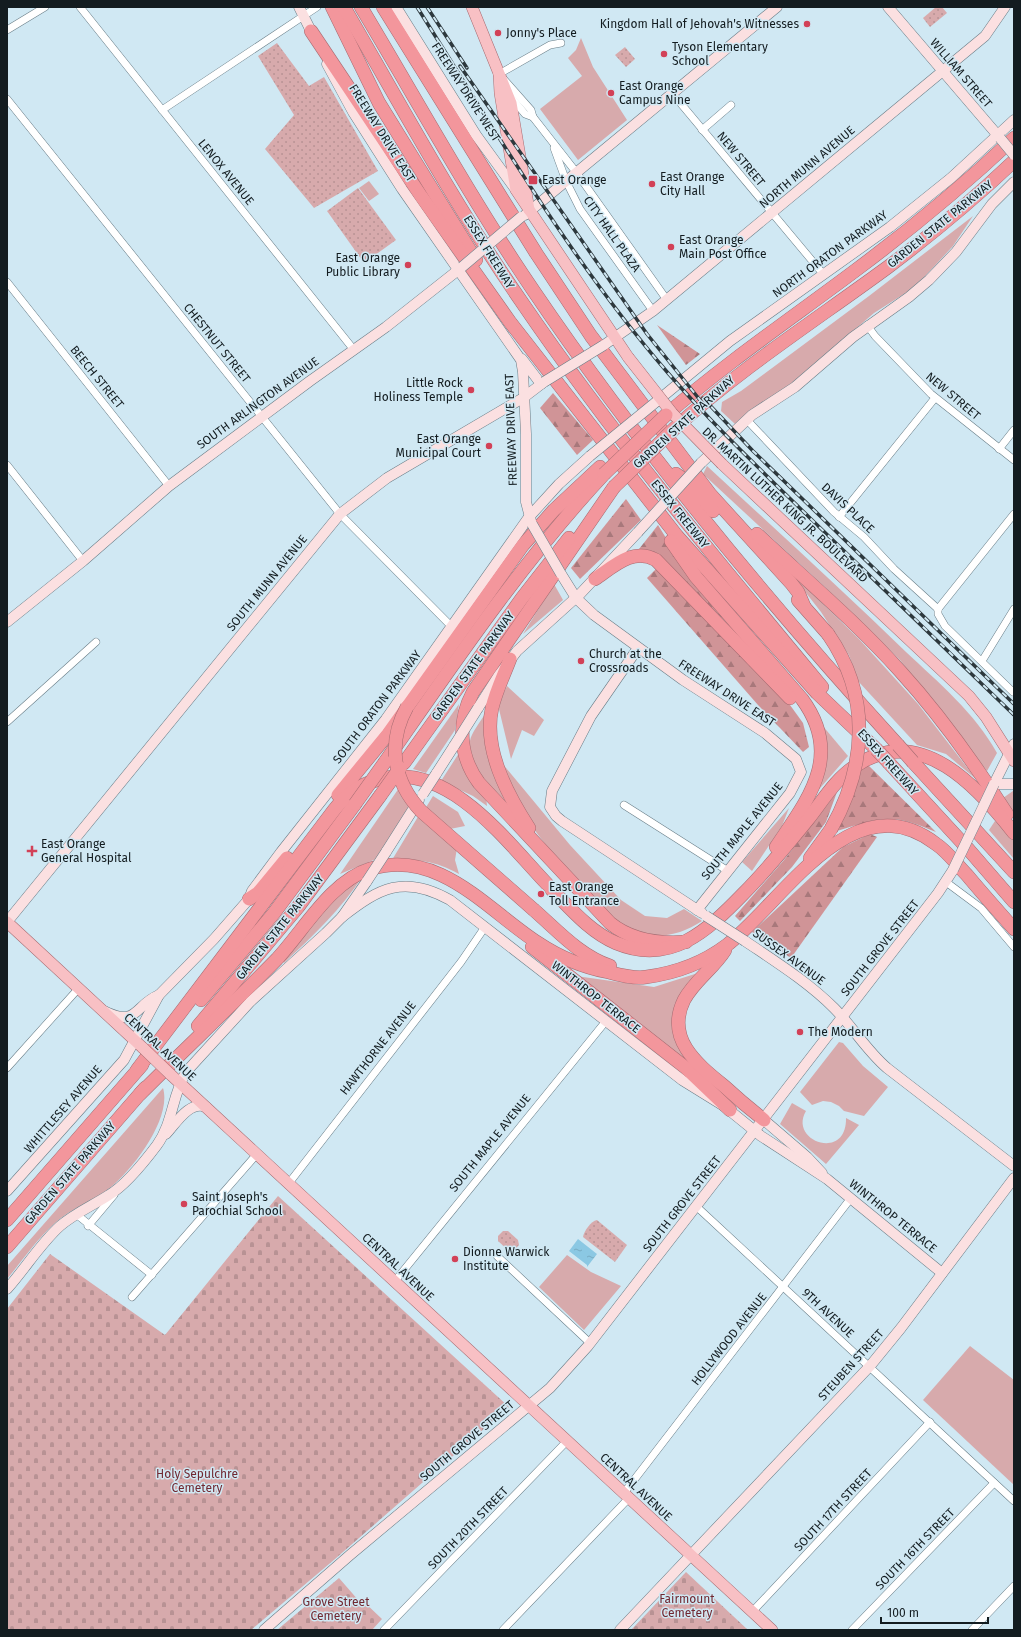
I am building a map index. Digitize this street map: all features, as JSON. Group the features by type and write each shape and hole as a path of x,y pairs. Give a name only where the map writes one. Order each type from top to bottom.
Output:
{"highway":[{"path":"332,7 383,110 462,238 564,393"},
{"name":"ESSEX FREEWAY","path":"344,7 472,226 506,280 558,355 647,473 726,572 876,749 969,850 1014,902"},
{"name":"ESSEX FREEWAY","path":"362,7 478,203 522,273 574,348 660,462 794,627 913,762 1014,872"},
{"path":"383,7 564,297 623,380 686,462 721,507 791,583 798,592 804,606"},
{"path":"311,31 439,222 510,322 637,486 695,559 816,693 876,749"},
{"name":"GARDEN STATE PARKWAY","path":"7,1220 137,1070 191,1012 263,927 355,804 523,568 602,471 666,415 720,371 893,242 966,183 1014,138"},
{"name":"GARDEN STATE PARKWAY","path":"7,1247 140,1094 282,926 338,855 541,572 614,487 675,428 747,368 897,260 966,204 1014,162"},
{"path":"660,462 689,482 728,528 804,606 828,634 840,654 850,679 857,703 859,728 858,755 853,780 845,803 831,829 793,879"},
{"path":"686,462 719,498 877,647 900,671 951,733 1014,825"},
{"path":"249,899 258,893 377,748 523,545 554,510 602,471"},
{"path":"637,486 691,570 802,699 813,715 820,739 821,761 815,784 741,896"},
{"path":"614,487 476,688 466,708 462,729 464,752 476,779 605,919 619,930 648,941 686,942"},
{"path":"595,579 621,561 632,556 644,556 656,560 791,699 808,723 814,746 814,773 803,804"},
{"path":"510,659 492,709 491,729 496,758 503,781 524,821 568,878"},
{"path":"407,707 397,728 394,750 396,770 406,792 421,811 577,948 595,960 625,969 647,971 655,975"},
{"path":"137,1070 334,810 350,793 363,785 382,779 401,776 422,780 446,790 482,817 591,927 617,943 630,948 650,950 670,948 686,942 710,927 774,862 843,776 863,761 886,754 913,753 934,759 944,764 978,793 1014,833"},
{"path":"140,1094 278,957 339,887 354,876 366,870 386,866 406,865 438,873 460,884 511,923 550,950 579,964 627,976 646,977 685,969 711,956 729,943 793,879 823,854 850,835 877,827 904,828 926,837 944,850 1014,929"},
{"path":"511,923 519,937 686,1068 730,1110"},
{"path":"729,943 717,962 694,986 685,998 679,1019 680,1034 686,1049 696,1063 764,1120"}],"main road":[{"name":"FREEWAY DRIVE WEST","path":"396,7 476,135 516,190"},
{"name":"DR. MARTIN LUTHER KING JR. BOULEVARD","path":"472,7 508,94 528,194 525,214"},
{"name":"SOUTH ARLINGTON AVENUE","path":"7,622 83,561 170,486 262,416 396,320 460,269 777,7"},
{"name":"WILLIAM STREET","path":"888,7 1014,155"},
{"name":"NORTH MUNN AVENUE","path":"615,338 667,300 985,36 1005,7"},
{"name":"FREEWAY DRIVE EAST","path":"301,11 340,90 366,134 515,350 523,368 523,398 526,434 526,502 531,521 576,598 594,615 638,648 683,680 765,733 794,756 800,766"},
{"name":"DR. MARTIN LUTHER KING JR. BOULEVARD","path":"499,74 500,93 516,190 525,214 628,357 672,413 722,464 969,696 1012,753"},
{"name":"NORTH ORATON PARKWAY","path":"656,402 725,345 910,212 999,137 1014,120"},
{"path":"157,1144 168,1124 180,1083 188,1069 250,1002 308,950 342,916 386,852 510,659 531,637 576,598 595,579 701,463 747,420 798,385 867,326 909,297 938,272 956,252 992,204 1014,182"},
{"name":"SOUTH MUNN AVENUE","path":"7,922 340,514 388,478 523,398 543,383 615,338"},
{"path":"515,350 543,383"},
{"name":"SOUTH ORATON PARKWAY","path":"139,1045 159,995 214,939 249,899 252,891 270,866 372,738 452,627 559,484 590,456 656,402"},
{"name":"SUSSEX AVENUE","path":"638,648 591,716 552,791 550,806 556,816 784,968 827,1002 866,1048 882,1064 1014,1166"},
{"name":"SOUTH GROVE STREET","path":"264,1630 350,1555 550,1388 590,1343 698,1207 946,882 994,784 1012,753"},
{"name":"SOUTH MAPLE AVENUE","path":"697,910 790,794 801,772 800,766"},
{"path":"994,784 1014,784"},
{"name":"WINTHROP TERRACE","path":"342,916 366,898 380,891 395,887 411,887 428,890 445,897 682,1080 730,1110 755,1131 827,1179 942,1273"},
{"name":"CENTRAL AVENUE","path":"7,922 772,1630"},
{"path":"100,1009 118,1016 128,1017 139,1011 149,999 159,995"},
{"name":"WHITTLESEY AVENUE","path":"7,1191 122,1062 139,1045"},
{"path":"7,1288 54,1232 76,1214 109,1195 123,1183 192,1107 199,1105 206,1107"},
{"name":"WINTHROP TERRACE","path":"764,1120 807,1157 827,1179"},
{"name":"STEUBEN STREET","path":"620,1630 870,1366 1014,1178"}],"street":[{"path":"7,30 46,7"},
{"name":"LENOX AVENUE","path":"80,7 354,350"},
{"path":"162,110 301,11 315,8"},
{"path":"499,74 550,46 561,43"},
{"name":"CITY HALL PLAZA","path":"499,74 530,108 533,117 576,172 667,300"},
{"name":"NEW STREET","path":"672,93 824,275"},
{"name":"CITY HALL PLAZA","path":"508,94 525,114 533,117"},
{"name":"CHESTNUT STREET","path":"7,99 340,514 452,627"},
{"path":"702,130 731,104"},
{"name":"CITY HALL PLAZA","path":"552,143 566,181 580,209 653,311"},
{"name":"BEECH STREET","path":"7,282 170,486"},
{"name":"NEW STREET","path":"867,326 935,398 1014,460"},
{"path":"839,517 935,398"},
{"name":"DAVIS PLACE","path":"747,420 839,517 864,537 894,569 938,609"},
{"path":"999,449 1014,430"},
{"path":"8,468 83,561"},
{"path":"1013,692 945,626 938,614 938,609 1014,514"},
{"path":"982,661 1014,609"},
{"path":"7,722 96,642"},
{"path":"624,805 728,871"},
{"path":"946,882 982,909 1014,947"},
{"name":"HAWTHORNE AVENUE","path":"289,1183 461,962 485,927"},
{"path":"7,1068 78,989"},
{"name":"SOUTH MAPLE AVENUE","path":"395,1282 606,1021"},
{"path":"132,1297 257,1154"},
{"path":"88,1226 123,1183"},
{"name":"HOLLYWOOD AVENUE","path":"503,1630 626,1496 783,1286 851,1198"},
{"name":"9TH AVENUE","path":"698,1207 1014,1501"},
{"path":"76,1214 88,1226 152,1275"},
{"path":"497,1256 590,1343"},
{"name":"SOUTH 17TH STREET","path":"752,1612 930,1422"},
{"name":"SOUTH 20TH STREET","path":"384,1630 568,1441"},
{"name":"SOUTH 16TH STREET","path":"852,1630 994,1483"},
{"path":"972,1630 1014,1586"}],"green space":[{"path":"936,7 942,7 947,13 930,27 923,18"},
{"path":"581,38 593,67 627,120 578,160 540,109 582,76 568,58 576,50"},
{"path":"277,43 309,86 324,77 378,171 314,208 265,149 294,115 258,56"},
{"path":"625,47 635,59 626,67 615,55"},
{"path":"369,181 379,194 369,201 359,188"},
{"path":"358,188 396,240 364,263 327,211"},
{"path":"973,216 953,246 915,287 874,313 787,388 735,424 721,411 722,402 741,391 869,296"},
{"path":"657,325 700,354 686,365"},
{"path":"553,393 593,440 577,455 540,408"},
{"path":"707,466 956,699 988,738 997,753 987,771 900,660 826,588 703,474"},
{"path":"626,499 641,520 580,579 571,568"},
{"path":"658,525 674,551 737,633 657,554 639,549"},
{"path":"658,567 790,705 803,723 809,747 803,752 758,705 647,578"},
{"path":"788,570 859,639 918,704 976,779 946,754 917,745 858,681 849,655 821,612"},
{"path":"554,584 563,600 523,634"},
{"path":"507,686 544,720 534,736 522,730 511,759 498,705"},
{"path":"459,704 455,730 426,773 413,769"},
{"path":"485,714 486,740 505,802 486,783 472,759 470,741 474,731"},
{"path":"822,725 848,756 815,794"},
{"path":"461,750 486,796 487,806 473,796 441,781"},
{"path":"502,763 570,845 621,900 645,916 667,918 684,909 702,921 678,933 651,936 633,932 607,914 576,882 535,831 513,792"},
{"path":"867,764 936,832 913,823 894,819 869,821 837,831 861,768"},
{"path":"399,788 410,805 376,859 340,874"},
{"path":"1013,791 1014,792 1014,813 1003,798"},
{"path":"837,792 826,822 792,867 740,921 735,916 784,860"},
{"path":"433,796 458,812 465,826 450,829 425,809"},
{"path":"789,808 782,826 752,871 742,862"},
{"path":"419,815 457,848 455,860 459,874 434,863 410,860 392,860"},
{"path":"995,821 1014,839 1014,859 989,830"},
{"path":"870,834 877,837 791,958 752,932 843,847"},
{"path":"363,876 336,911 284,963 282,960 339,893"},
{"path":"698,973 677,1040 687,1062 576,976 654,987"},
{"path":"839,1042 843,1043 863,1066 888,1087 864,1116 844,1111 839,1106 831,1102 823,1101 812,1105 800,1092"},
{"path":"163,1088 164,1100 162,1113 157,1127 149,1142 130,1168 111,1187 68,1213 48,1229 7,1279 7,1266"},
{"path":"792,1103 806,1111 803,1122 805,1131 811,1138 820,1142 829,1143 838,1140 844,1132 846,1118 859,1125 826,1164 780,1124"},
{"name":"Holy Sepulchre Cemetery","path":"278,1196 509,1407 335,1559 251,1630 7,1630 7,1309 50,1254 165,1335"},
{"path":"597,1220 627,1245 615,1262 583,1237 592,1222"},
{"path":"503,1231 508,1231 518,1240 519,1245 513,1251 509,1251 498,1241 498,1236"},
{"path":"567,1255 591,1272 621,1286 584,1330 539,1287"},
{"path":"970,1346 1014,1380 1014,1485 923,1400"},
{"name":"Fairmount Cemetery","path":"686,1572 748,1630 631,1630"},
{"name":"Grove Street Cemetery","path":"339,1578 359,1601 362,1600 382,1619 372,1630 277,1630"}],"water":[{"path":"578,1239 597,1254 587,1267 587,1265 569,1251"}],"railway":[{"path":"417,7 536,195 567,241 599,286 668,373 720,430 1014,715"},
{"path":"427,7 467,68"},
{"path":"460,66 647,334 704,405"},
{"path":"703,398 753,451 1014,704"}],"place":[{"name":"Kingdom Hall of Jehovah's Witnesses","path":"807,24"},
{"name":"Jonny's Place","path":"498,33"},
{"name":"Tyson Elementary School","path":"664,54"},
{"name":"East Orange Campus Nine","path":"611,93"},
{"name":"East Orange","path":"533,180"},
{"name":"East Orange City Hall","path":"652,184"},
{"name":"East Orange Main Post Office","path":"671,247"},
{"name":"East Orange Public Library","path":"408,265"},
{"name":"Little Rock Holiness Temple","path":"471,390"},
{"name":"East Orange Municipal Court","path":"489,446"},
{"name":"Church at the Crossroads","path":"581,661"},
{"name":"East Orange General Hospital","path":"32,851"},
{"name":"East Orange Toll Entrance","path":"541,894"},
{"name":"The Modern","path":"800,1032"},
{"name":"Saint Joseph's Parochial School","path":"184,1204"},
{"name":"Dionne Warwick Institute","path":"455,1259"}]}
